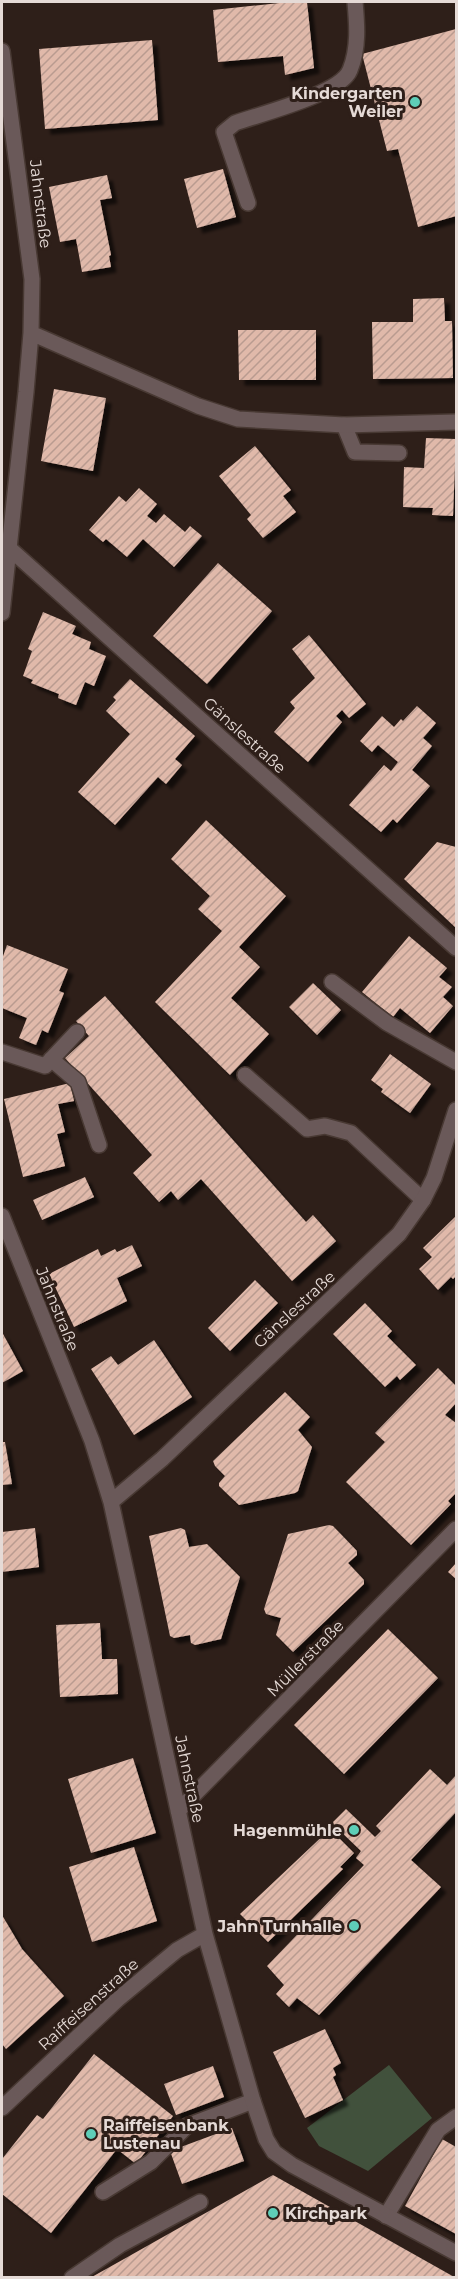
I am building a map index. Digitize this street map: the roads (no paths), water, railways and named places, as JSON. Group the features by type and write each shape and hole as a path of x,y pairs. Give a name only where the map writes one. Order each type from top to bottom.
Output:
{"street":[{"path":"248,203 224,132 235,123 326,92 350,72 357,39 355,2"},
{"name":"Jahnstraße","path":"2,51 8,140 32,279 31,333 5,548 2,613"},
{"path":"31,333 198,406 238,419 345,425 456,422"},
{"path":"345,425 355,452 399,453"},
{"name":"Gänslestraße","path":"5,548 456,948"},
{"path":"332,982 387,1023 456,1062"},
{"path":"2,1052 45,1066 77,1032"},
{"path":"51,1059 78,1082 99,1145"},
{"path":"245,1075 307,1129 325,1126 351,1133 423,1200"},
{"name":"Gänslestraße","path":"111,1502 162,1459 399,1234 423,1200 434,1178 456,1110"},
{"name":"Jahnstraße","path":"2,1216 92,1441 111,1502 205,1934 266,2139 274,2152 292,2165 456,2253"},
{"name":"Müllerstraße","path":"178,1811 456,1529"},
{"name":"Raiffeisenstraße","path":"4,2101 118,1999 177,1950 205,1934"},
{"path":"103,2193 151,2162 187,2126 253,2101"},
{"path":"386,2216 438,2130 456,2117"},
{"path":"72,2277 120,2245 200,2202"}],"place":[{"name":"Kindergarten Weiler","path":"415,102"},
{"name":"Hagenmühle","path":"354,1830"},
{"name":"Jahn Turnhalle","path":"354,1926"},
{"name":"Raiffeisenbank Lustenau","path":"91,2134"},
{"name":"Kirchpark","path":"273,2213"}]}
